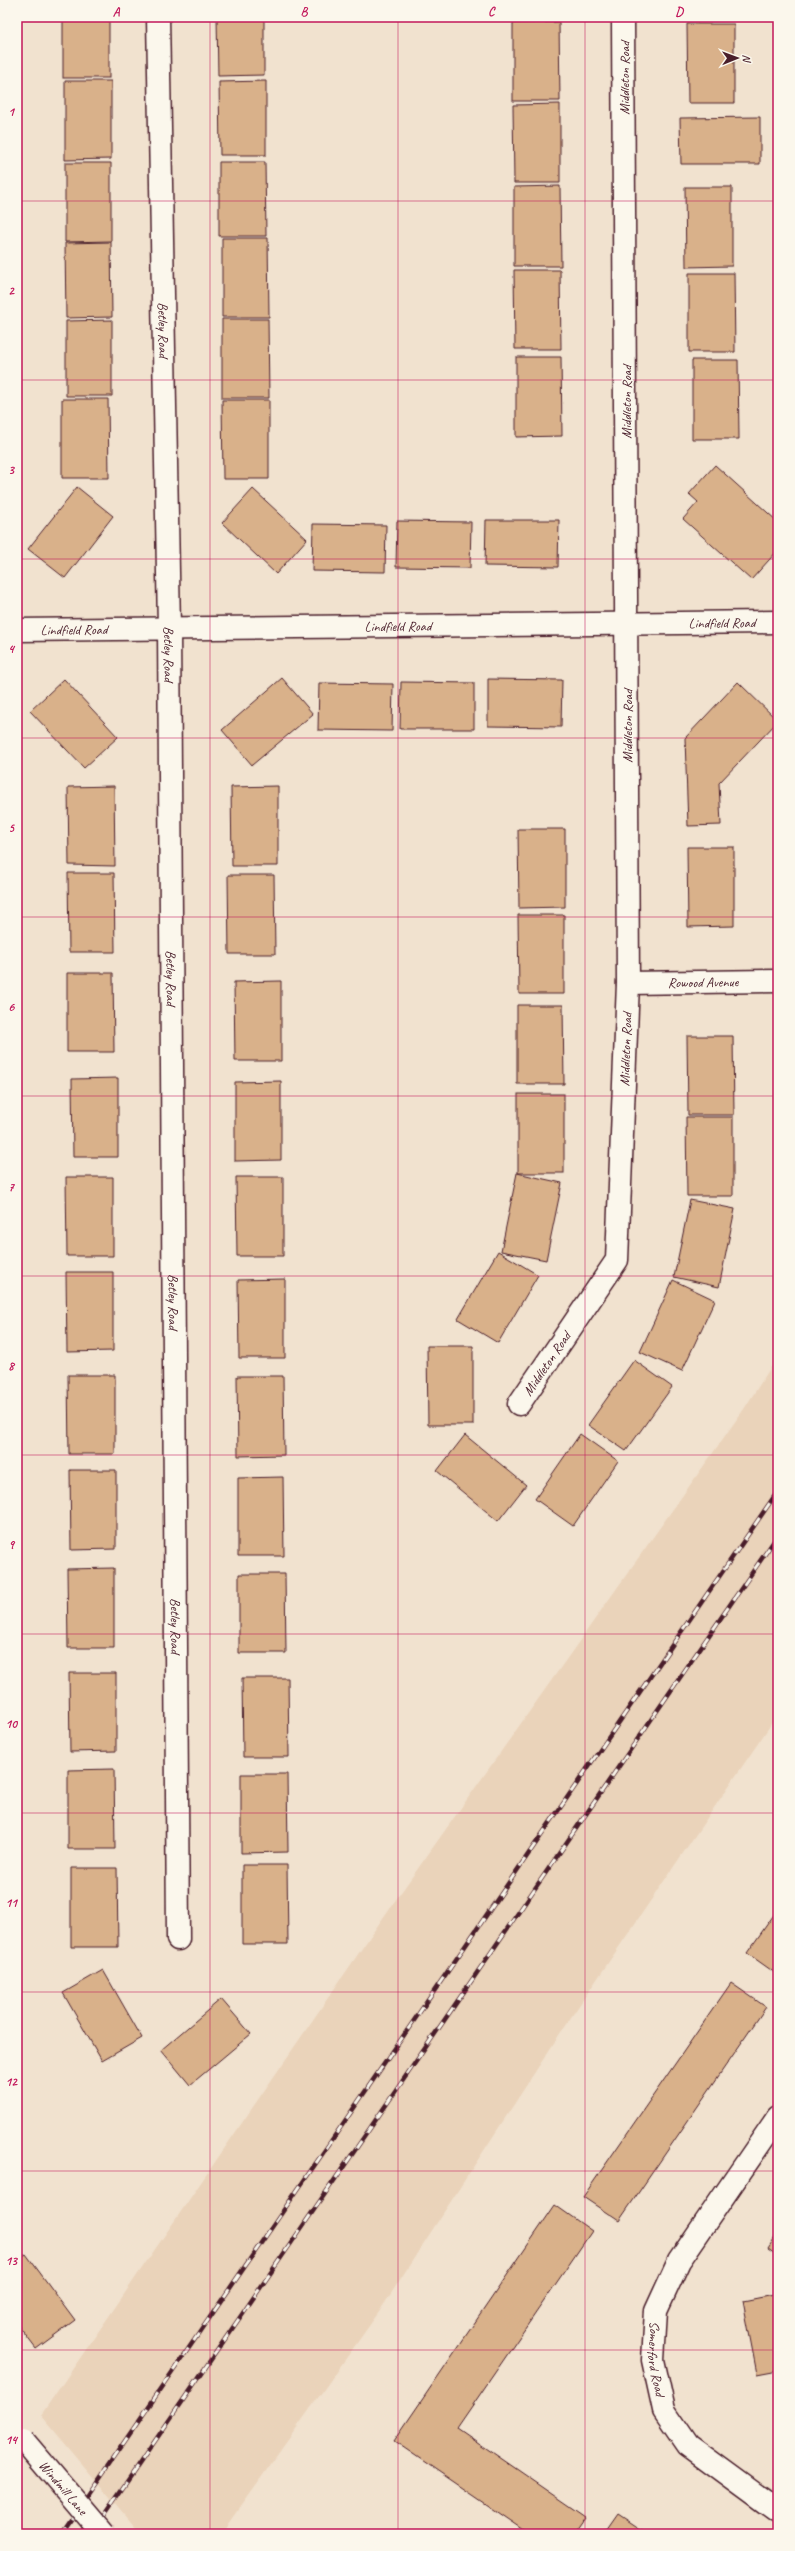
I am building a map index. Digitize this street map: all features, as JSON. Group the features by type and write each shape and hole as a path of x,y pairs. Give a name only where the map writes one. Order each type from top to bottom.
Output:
{"street":[{"name":"Betley Road","path":"158,17 169,628 178,1939"},
{"name":"Middleton Road","path":"519,1404 617,1260 628,983 624,17"},
{"name":"Lindfield Road","path":"17,630 778,622"},
{"name":"Rowood Avenue","path":"628,983 778,981"},
{"name":"Somerford Road","path":"778,2117 679,2261 656,2311 652,2360 664,2410 688,2445 778,2511"},
{"name":"Windmill Lane","path":"24,2441 103,2534"}],"shaded area":[{"path":"778,1356 778,1714 563,2029 379,2312 221,2534 141,2534 41,2415 385,1915 744,1409"}],"building":[{"path":"63,17 109,17 109,78 63,78"},
{"path":"217,17 264,17 264,75 218,76"},
{"path":"512,17 558,17 558,21 512,21"},
{"path":"687,17 733,17 733,21 687,22"},
{"path":"559,22 560,101 513,101 513,23"},
{"path":"687,24 734,24 734,103 688,103"},
{"path":"65,81 111,81 111,159 65,160"},
{"path":"266,81 266,155 220,155 219,82"},
{"path":"560,104 560,183 514,183 513,105"},
{"path":"760,117 760,164 681,164 680,118"},
{"path":"219,162 265,162 266,236 219,236"},
{"path":"65,163 111,163 111,241 65,242"},
{"path":"560,186 561,266 514,266 514,187"},
{"path":"685,187 732,187 732,266 686,267"},
{"path":"222,238 268,238 269,317 222,317"},
{"path":"111,242 112,317 66,318 65,243"},
{"path":"514,270 560,270 561,349 515,349"},
{"path":"689,273 734,273 735,352 689,352"},
{"path":"222,319 268,319 269,398 222,398"},
{"path":"112,320 112,396 66,396 66,321"},
{"path":"516,357 561,357 562,436 516,437"},
{"path":"692,360 738,360 739,439 692,439"},
{"path":"62,399 108,399 109,478 62,478"},
{"path":"222,400 269,400 269,479 223,479"},
{"path":"715,465 778,522 778,550 751,580 683,519 698,502 689,494"},
{"path":"77,487 113,516 65,578 28,549"},
{"path":"253,489 307,539 276,574 222,523"},
{"path":"486,520 559,520 558,567 485,566"},
{"path":"397,521 471,522 470,568 396,567"},
{"path":"313,524 386,525 385,572 312,571"},
{"path":"282,678 313,714 252,765 222,730"},
{"path":"64,679 118,737 84,768 30,711"},
{"path":"488,679 562,680 561,727 488,726"},
{"path":"401,682 474,683 474,729 400,729"},
{"path":"738,682 778,721 719,783 721,825 688,826 685,738"},
{"path":"319,683 393,684 392,731 318,730"},
{"path":"114,786 115,866 69,865 68,787"},
{"path":"278,786 278,866 232,866 231,787"},
{"path":"518,829 565,829 565,907 519,908"},
{"path":"687,847 734,847 734,926 688,927"},
{"path":"68,873 114,873 115,952 69,952"},
{"path":"228,875 274,875 275,954 229,954"},
{"path":"518,915 564,915 564,994 519,994"},
{"path":"67,973 113,973 114,1052 67,1052"},
{"path":"281,981 281,1061 235,1061 234,982"},
{"path":"517,1005 563,1005 564,1084 517,1084"},
{"path":"687,1036 733,1036 734,1115 688,1115"},
{"path":"118,1078 118,1157 73,1157 72,1079"},
{"path":"281,1081 281,1160 235,1161 235,1082"},
{"path":"518,1094 564,1094 564,1173 518,1173"},
{"path":"686,1117 733,1117 733,1196 687,1196"},
{"path":"517,1173 562,1183 546,1260 501,1251"},
{"path":"66,1177 113,1177 113,1256 67,1256"},
{"path":"236,1177 283,1177 283,1256 237,1256"},
{"path":"690,1200 735,1209 719,1287 674,1277"},
{"path":"498,1251 538,1275 498,1343 458,1319"},
{"path":"66,1272 113,1272 113,1351 67,1352"},
{"path":"285,1279 285,1358 239,1358 238,1280"},
{"path":"673,1280 715,1300 682,1371 640,1352"},
{"path":"427,1346 473,1346 473,1425 428,1425"},
{"path":"634,1360 672,1387 626,1451 588,1425"},
{"path":"68,1375 115,1375 115,1454 69,1454"},
{"path":"237,1376 283,1376 284,1455 238,1456"},
{"path":"580,1434 618,1461 573,1526 535,1499"},
{"path":"465,1435 526,1485 498,1521 437,1471"},
{"path":"70,1470 116,1470 116,1549 71,1550"},
{"path":"283,1477 284,1556 238,1556 238,1478"},
{"path":"114,1568 114,1648 68,1648 67,1569"},
{"path":"239,1574 285,1574 286,1653 239,1653"},
{"path":"69,1673 116,1673 116,1751 70,1752"},
{"path":"242,1678 288,1678 289,1757 243,1757"},
{"path":"114,1769 115,1849 68,1849 68,1770"},
{"path":"241,1774 287,1774 288,1852 241,1853"},
{"path":"242,1865 287,1865 288,1944 242,1944"},
{"path":"71,1868 117,1868 118,1947 71,1947"},
{"path":"778,1909 778,1975 747,1953"},
{"path":"103,1970 142,2038 102,2061 63,1993"},
{"path":"731,1983 766,2007 619,2221 583,2197"},
{"path":"221,1999 251,2034 190,2085 161,2050"},
{"path":"555,2205 592,2231 457,2428 586,2517 574,2534 530,2534 394,2441"},
{"path":"778,2233 778,2255 768,2248"},
{"path":"26,2254 75,2320 36,2349 17,2324 17,2260"},
{"path":"778,2294 778,2370 757,2374 743,2301"},
{"path":"618,2514 648,2534 604,2534"}],"railway":[{"path":"61,2534 778,1491"},
{"path":"91,2534 778,1535"}]}
